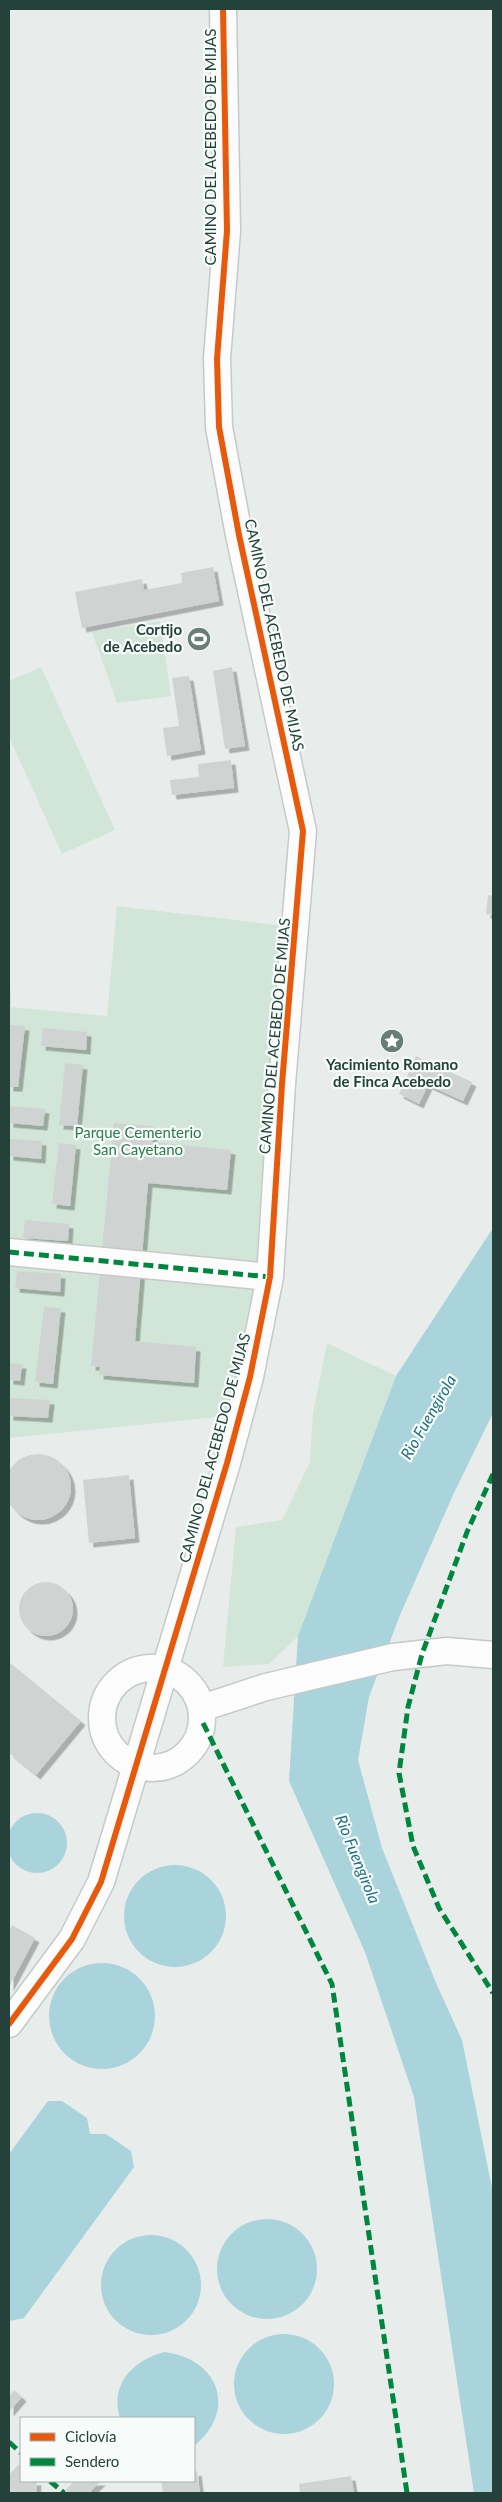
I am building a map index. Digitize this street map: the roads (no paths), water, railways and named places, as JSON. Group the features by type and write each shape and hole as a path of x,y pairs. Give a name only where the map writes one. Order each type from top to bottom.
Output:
{"street":[{"name":"CAMINO DEL ACEBEDO DE MIJAS","path":"9,2024 72,1939 101,1882 166,1670 245,1396 270,1277 282,1084 303,831 239,535 219,427 217,359 227,231 223,9"},
{"path":"9,1252 270,1277"},
{"path":"202,1708 266,1687 393,1656 448,1651 493,1654"},
{"path":"150,1667 166,1670 180,1676 195,1691 202,1708 203,1723 194,1747 185,1758 159,1769 136,1766 114,1752 105,1737 102,1716 106,1698 115,1684 128,1674 150,1667"}],"water":[{"name":"Rio Fuengirola","path":"493,1228 493,1413 453,1495 400,1615 369,1697 358,1760 382,1848 436,1983 462,2040 493,2193 493,2493 474,2493 414,2097 365,1952 289,1781 298,1636 396,1376"},
{"path":"31,1813 43,1813 59,1821 65,1831 67,1843 65,1855 59,1865 43,1873 31,1873 15,1865 7,1849 7,1837 15,1821"},
{"path":"175,1865 194,1869 211,1880 222,1897 226,1916 222,1935 211,1952 194,1963 175,1967 156,1963 139,1952 128,1935 124,1916 128,1897 139,1880 156,1869"},
{"path":"102,1963 122,1967 140,1978 151,1996 155,2016 151,2036 140,2054 122,2065 102,2069 82,2065 64,2054 53,2036 49,2016 53,1996 64,1978 82,1967"},
{"path":"48,2101 62,2101 87,2118 90,2134 106,2134 131,2151 134,2167 24,2318 9,2321 9,2154"},
{"path":"267,2219 277,2220 295,2227 309,2241 316,2259 316,2279 309,2297 295,2311 277,2318 267,2319 257,2318 239,2311 225,2297 218,2279 217,2269 218,2259 225,2241 239,2227 257,2220"},
{"path":"151,2235 161,2236 179,2243 193,2257 200,2275 200,2295 193,2313 179,2327 161,2334 151,2335 141,2334 123,2327 109,2313 102,2295 101,2285 102,2275 109,2257 123,2243 141,2236"},
{"path":"284,2334 294,2335 312,2342 326,2356 333,2374 333,2394 326,2412 312,2426 294,2433 284,2434 274,2433 256,2426 242,2412 235,2394 234,2384 235,2374 242,2356 256,2342 274,2335"},
{"path":"164,2352 183,2356 198,2364 209,2375 216,2388 218,2402 216,2417 208,2432 195,2445 195,2417 120,2417 118,2394 121,2384 134,2367"}],"place":[{"name":"Cortijo de Acebedo","path":"199,639"},
{"name":"Yacimiento Romano de Finca Acebedo","path":"392,1041"}],"park label":[{"name":"Parque Cementerio San Cayetano","path":"138,1142"}]}
